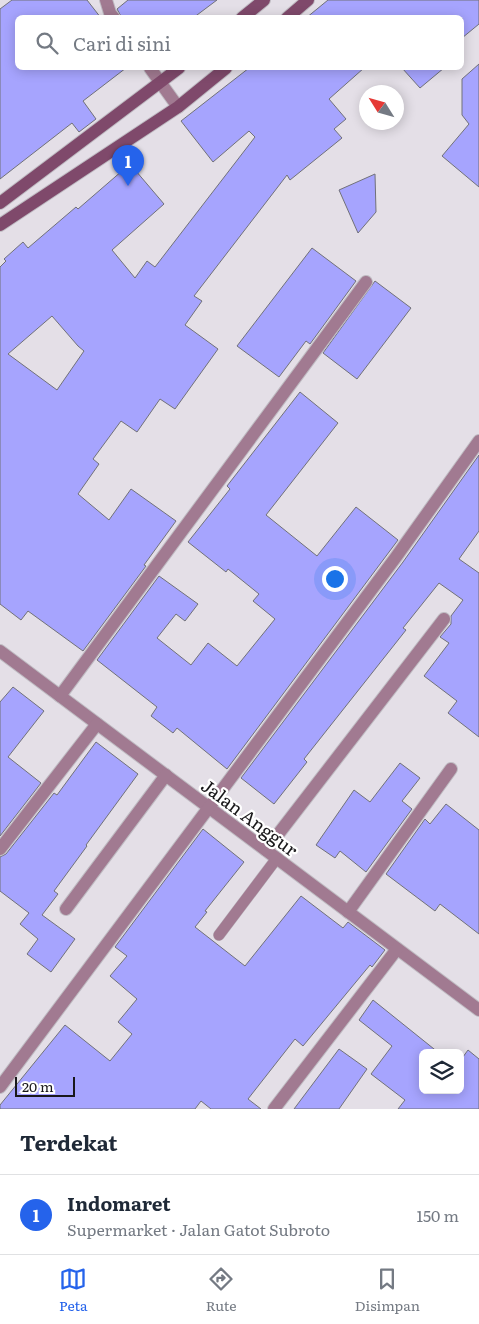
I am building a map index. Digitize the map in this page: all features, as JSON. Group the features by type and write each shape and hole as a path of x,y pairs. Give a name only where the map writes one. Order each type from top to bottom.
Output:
{"main road":[{"path":"246,15 264,0"},
{"path":"290,15 308,0"},
{"path":"0,204 176,70"},
{"path":"0,225 178,107 224,70"}],"street":[{"path":"106,0 113,15"},
{"path":"151,70 178,107"},
{"path":"60,696 366,282"},
{"path":"0,1087 396,557 479,441"},
{"path":"266,850 444,618"},
{"name":"Jalan Anggur","path":"0,651 479,1010"},
{"path":"0,849 98,724"},
{"path":"348,912 451,769"},
{"path":"66,909 166,775"},
{"path":"274,1109 397,949"}],"lane":[{"path":"218,935 276,858"}],"building":[{"path":"12,0 87,0 99,15 15,15 15,70 123,70 83,101 96,119 79,132 72,123 0,179 0,9"},
{"path":"128,0 217,0 197,15 120,15 117,9"},
{"path":"328,0 479,0 479,24 464,36 464,15 310,15"},
{"path":"479,64 479,187 442,156 469,124 462,115 462,79"},
{"path":"246,70 362,70 329,99 346,119 334,129 342,138 290,180 287,175 194,296 202,301 185,325 218,349 175,409 160,399 137,432 121,421 93,459 99,464 78,494 109,520 131,489 176,521 144,565 146,566 83,651 28,611 21,620 0,604 0,267 6,261 4,259 23,242 28,248 76,207 78,209 130,164 164,204 112,250 135,278 147,261 155,267 255,137 249,131 213,162 181,121","holes":["52,316 84,351 57,390 8,354"]},
{"path":"404,70 442,70 420,88"},
{"path":"375,174 376,212 358,233 339,190"},
{"path":"312,248 356,281 310,344 306,341 279,377 237,346"},
{"path":"375,281 411,308 357,379 323,353"},
{"path":"300,392 338,423 266,515 317,556 356,507 398,540 227,769 177,728 173,733 151,716 157,707 97,660 159,576 198,604 185,621 176,614 157,638 191,665 208,643 237,666 275,619 253,601 259,594 228,569 226,572 188,542 230,489 227,486"},
{"path":"479,455 479,531 459,559 479,573 479,737 448,713 457,701 424,676 449,643 440,637 451,624 451,616 463,600 439,583 403,628 406,630 304,759 307,762 274,804 241,778 403,562"},
{"path":"13,687 44,711 8,757 41,783 0,836 0,702"},
{"path":"96,742 138,774 54,891 58,894 42,915 75,939 51,972 27,954 38,939 20,924 29,913 0,891 0,857 6,854 54,793 57,795"},
{"path":"400,763 420,778 402,801 412,809 366,872 340,851 335,858 316,845 354,790 370,802"},
{"path":"446,804 479,830 479,934 440,904 435,911 386,874 425,819 430,824"},
{"path":"203,829 244,862 205,911 207,912 195,927 245,966 301,896 343,928 348,922 385,950 372,967 370,965 303,1046 295,1039 248,1099 261,1109 211,1109 201,1101 195,1109 0,1109 0,1105 65,1025 110,1061 132,1034 118,1022 137,999 110,976 127,956 115,947"},
{"path":"373,1000 434,1049 419,1049 419,1094 464,1094 464,1056 468,1050 479,1059 479,1109 398,1109 405,1100 371,1074 392,1046 359,1020"},
{"path":"339,1049 367,1069 339,1109 294,1109"}],"place":[{"name":"Indomaret","path":"128,186"}]}
